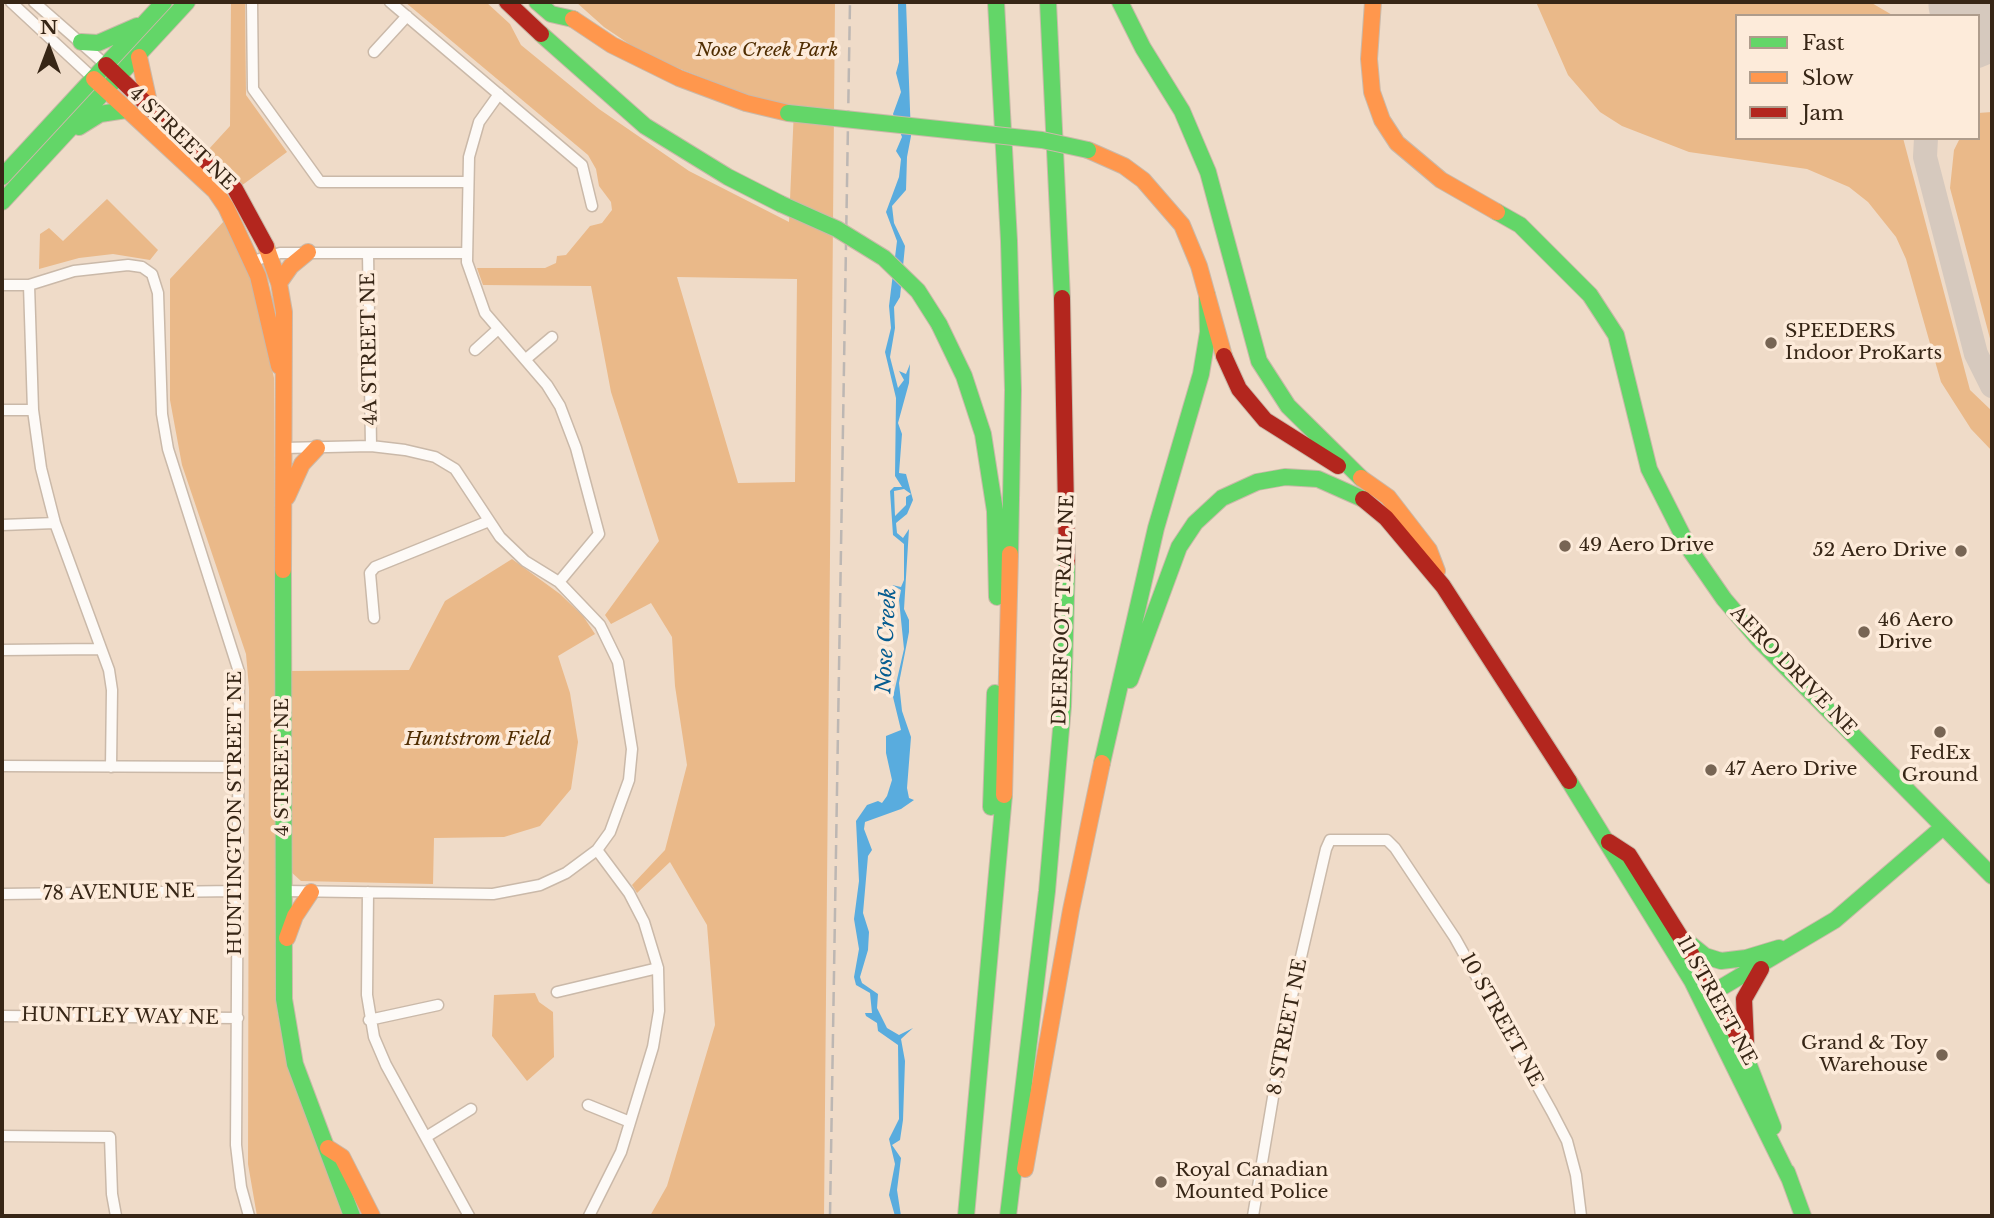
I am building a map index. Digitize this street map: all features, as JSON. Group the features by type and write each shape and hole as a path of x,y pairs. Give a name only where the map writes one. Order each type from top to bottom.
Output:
{"main road":[{"path":"2,177 100,84 164,2"},
{"path":"112,71 139,57 187,2"},
{"path":"507,2 645,125 728,177 837,229 884,258 918,291 939,324 976,410 988,460 995,511 997,614 986,928 990,970"},
{"path":"537,2 551,14 573,19"},
{"path":"555,2 573,19 612,45 660,70 715,92 788,113 1042,140 1088,150 1133,173 1172,210 1182,225 1199,266 1224,358 1239,389 1265,420 1320,457 1361,478"},
{"path":"966,1216 1006,776 1013,390 1009,241 996,2"},
{"name":"DEERFOOT TRAIL NE","path":"1008,1216 1047,891 1063,706 1068,526 1064,335 1048,2"},
{"path":"1120,2 1143,48 1182,111 1208,172 1259,361 1271,384 1288,406 1361,478"},
{"name":"AERO DRIVE NE","path":"1373,2 1369,59 1372,92 1382,120 1396,143 1441,180 1520,225 1590,295 1616,335 1649,469 1690,550 1724,599 1759,640 1992,876"},
{"path":"80,42 99,43 146,22"},
{"path":"139,57 150,109"},
{"name":"4 STREET NE","path":"112,71 235,189 262,233 279,284 286,330 283,378 283,954 287,1030 295,1065 328,1148 329,1162 352,1216"},
{"path":"2,202 65,135 100,84"},
{"name":"4 STREET NE","path":"100,84 215,191 226,206 253,261 270,315 283,378"},
{"path":"65,135 100,114 126,110"},
{"path":"279,284 291,266 308,252"},
{"path":"1016,1216 1070,910 1098,777 1156,528 1201,374 1208,332 1207,295"},
{"path":"283,506 302,464 317,448"},
{"name":"11 STREET NE","path":"1098,777 1170,569 1186,535 1204,513 1245,486 1285,477 1326,482 1363,499 1386,518 1443,586 1609,842 1616,859 1747,1054 1803,1216"},
{"name":"11 STREET NE","path":"1361,478 1388,497 1429,550 1443,586"},
{"path":"1708,995 1811,936 1865,896 1943,827"},
{"name":"11 STREET NE","path":"1609,842 1629,855 1682,937 1790,1180"},
{"path":"283,954 295,916 311,892"},
{"path":"1682,937 1705,956 1721,961 1746,958 1811,936"},
{"path":"1747,1054 1744,999 1751,982 1767,962"},
{"name":"4 STREET NE","path":"328,1148 342,1157 372,1216"}],"street":[{"path":"11,2 100,84"},
{"path":"34,2 112,71"},
{"path":"252,2 253,89 320,182 467,182"},
{"path":"390,2 582,165 592,206"},
{"path":"374,52 407,16"},
{"path":"499,94 487,108 473,136 467,182 467,253 475,290 496,330 526,359 560,406 576,448 599,534 559,582"},
{"path":"253,261 270,255 308,252 467,253"},
{"name":"4A STREET NE","path":"368,253 371,446"},
{"name":"HUNTINGTON STREET NE","path":"29,285 74,271 128,265 142,267 152,274 158,293 162,414 168,449 239,672 236,1145 241,1187 249,1216"},
{"path":"2,285 29,285 33,410 41,468 55,523 109,670 113,690 111,766"},
{"path":"475,350 496,330"},
{"path":"526,359 552,337"},
{"path":"2,410 33,410"},
{"path":"284,448 371,446 405,450 436,457 455,469 489,521 525,561 559,582 600,625 609,639 618,662 627,702 632,749 629,780 610,832 597,850 566,873 517,891 284,891"},
{"path":"374,618 370,573 374,567 489,521"},
{"path":"2,525 55,523"},
{"path":"2,650 100,649"},
{"path":"2,766 238,767"},
{"name":"10 STREET NE","path":"1330,840 1387,840 1455,938 1567,1141 1576,1175 1581,1216"},
{"name":"8 STREET NE","path":"1253,1216 1285,1026 1330,840"},
{"path":"589,1216 621,1152 653,1047 659,1011 657,968 645,922 629,893 597,850"},
{"name":"78 AVENUE NE","path":"2,894 236,891"},
{"path":"368,892 369,1020 386,1065 469,1216"},
{"path":"556,992 657,968"},
{"path":"369,1020 438,1004"},
{"name":"HUNTLEY WAY NE","path":"2,1016 238,1018"},
{"path":"588,1105 630,1122"},
{"path":"426,1137 471,1110"},
{"path":"2,1136 110,1137 112,1194 116,1216"}],"green space":[{"path":"231,2 245,2 246,95 287,152 241,186 208,150 230,126"},
{"name":"Nose Creek Park","path":"405,2 486,2 510,24 521,45 599,109 689,171 789,222 794,109 760,100 647,56 604,27 576,2 835,2 824,1216 650,1216 667,1186 715,1025 707,925 670,862 637,893 632,885 665,850 687,765 675,686 672,637 651,603 611,624 605,615 659,541 611,392 591,286 483,285 477,268 545,268 556,263 557,256 566,255 590,226 602,223 612,210 611,202 599,186 596,169 588,155","holes":["677,277 797,279 795,482 738,483"]},
{"path":"1536,2 1870,2 1891,14 1735,14 1735,140 1904,140 1970,390 1992,411 1992,451 1971,429 1941,382 1906,259 1896,237 1868,202 1849,187 1807,169 1689,152 1622,126 1600,112 1568,75"},
{"path":"1992,112 1992,346 1950,188 1954,150 1959,140 1980,140 1980,113"},
{"path":"107,199 158,250 150,260 113,254 79,258 39,269 40,234 49,228 63,241"},
{"path":"225,220 244,258 257,301 274,378 277,1009 287,1064 345,1216 257,1216 248,1164 249,688 246,654 182,465 170,400 170,279"},
{"name":"Huntstrom Field","path":"512,559 560,594 583,616 595,634 558,656 570,693 578,742 571,789 540,826 504,837 434,838 433,884 301,881 290,871 291,671 409,670 445,601"},
{"path":"535,993 539,1002 553,1012 554,1057 527,1081 492,1036 494,995"}],"water":[{"path":"898,2 906,2 911,136 906,190 892,206 894,223 905,246 900,297 894,307 895,328 890,357 898,388 904,380 899,371 906,374 910,364 909,383 898,423 902,434 899,473 906,474 913,500 907,514 896,523 897,533 903,538 909,529 904,609 909,620 909,632 899,683 902,711 911,737 907,788 909,798 914,800 901,809 865,822 864,829 872,850 868,856 863,913 869,932 868,950 860,977 862,983 878,994 877,1008 887,1028 899,1035 913,1028 901,1039 905,1061 903,1120 900,1140 892,1145 901,1158 897,1190 901,1216 895,1216 889,1195 895,1164 889,1139 899,1119 898,1045 878,1031 877,1023 866,1016 865,1013 872,1013 870,993 856,985 854,977 859,949 854,919 859,881 856,821 867,805 878,801 882,803 887,796 892,780 886,753 886,736 901,730 893,697 904,649 899,600 901,590 892,585 901,587 904,580 904,544 893,535 890,491 894,487 902,487 895,476 896,398 885,352 891,328 889,306 897,241 886,212 899,177 901,159 896,151 902,137 893,114 901,92 896,73 899,62","holes":["904,489 911,494 906,497 906,505 895,516 894,491"]}],"taxiway":[{"path":"1956,2 1960,5"},
{"path":"1980,55 1992,50"},
{"path":"1926,140 1925,157 1976,354 1992,386"}],"runway":[{"path":"1960,5 1976,14"},
{"path":"1980,16 1992,23"}],"railway":[{"path":"830,1216 850,2"}],"traffic: fast":[{"path":"2,177 164,2"},
{"path":"2,202 187,2"},
{"path":"537,2 551,14 573,19"},
{"path":"996,2 1009,241 1013,390 1010,554"},
{"path":"1048,2 1062,298"},
{"path":"1120,2 1143,48 1182,111 1208,172 1259,361 1288,406 1361,478"},
{"path":"81,42 98,43 137,26"},
{"path":"541,34 645,126 728,177 781,204"},
{"path":"79,127 100,114 126,110"},
{"path":"788,113 1042,140 1088,150"},
{"path":"781,204 837,229 884,258 918,291 939,324"},
{"path":"1497,212 1520,225 1590,295 1616,335 1649,469 1690,550 1724,599 1759,640 1992,876"},
{"path":"1102,763 1156,528 1201,374 1208,332 1207,295"},
{"path":"939,324 964,376 983,434 995,511 997,597"},
{"path":"1130,680 1179,547 1195,523 1222,498 1257,482 1285,477 1318,479 1363,499"},
{"path":"1008,1216 1047,891 1063,706 1067,562"},
{"path":"283,570 284,999 295,1064 352,1216"},
{"path":"991,807 995,693"},
{"path":"1569,781 1692,981 1790,1180"},
{"path":"966,1216 1004,795"},
{"path":"1707,996 1835,920 1943,827"},
{"path":"1689,943 1705,956 1721,961 1746,958 1779,948"},
{"path":"1738,1037 1773,1127"},
{"path":"1787,1172 1803,1216"}],"traffic: slow":[{"path":"1373,2 1369,59 1372,92 1382,120 1397,143 1441,180 1497,212"},
{"path":"573,19 612,45 679,78 746,103 788,113"},
{"path":"139,57 150,107"},
{"path":"94,79 215,191 226,207 258,276 279,366"},
{"path":"1088,150 1124,166 1143,180 1182,225 1199,266 1224,356"},
{"path":"266,246 279,283 284,312 283,570"},
{"path":"279,283 291,266 308,252"},
{"path":"287,497 302,464 317,448"},
{"path":"1361,478 1388,497 1429,550 1437,571"},
{"path":"1004,795 1010,554"},
{"path":"1025,1169 1071,910 1102,763"},
{"path":"287,938 295,916 311,892"},
{"path":"328,1148 342,1157 372,1216"}],"traffic: jam":[{"path":"507,2 541,34"},
{"path":"106,65 235,189 266,246"},
{"path":"1062,298 1067,562"},
{"path":"1224,356 1239,389 1265,420 1338,466"},
{"path":"1363,499 1386,518 1443,586 1569,781"},
{"path":"1609,842 1629,855 1715,992 1738,1037"},
{"path":"1746,1043 1744,999 1761,969"}],"place":[{"name":"SPEEDERS Indoor ProKarts","path":"1771,343"},
{"name":"49 Aero Drive","path":"1565,546"},
{"name":"52 Aero Drive","path":"1961,551"},
{"name":"46 Aero Drive","path":"1864,632"},
{"name":"FedEx Ground","path":"1940,732"},
{"name":"47 Aero Drive","path":"1711,770"},
{"name":"Grand & Toy Warehouse","path":"1942,1055"},
{"name":"Royal Canadian Mounted Police","path":"1161,1182"}],"water label":[{"name":"Nose Creek","path":"887,641"}]}
